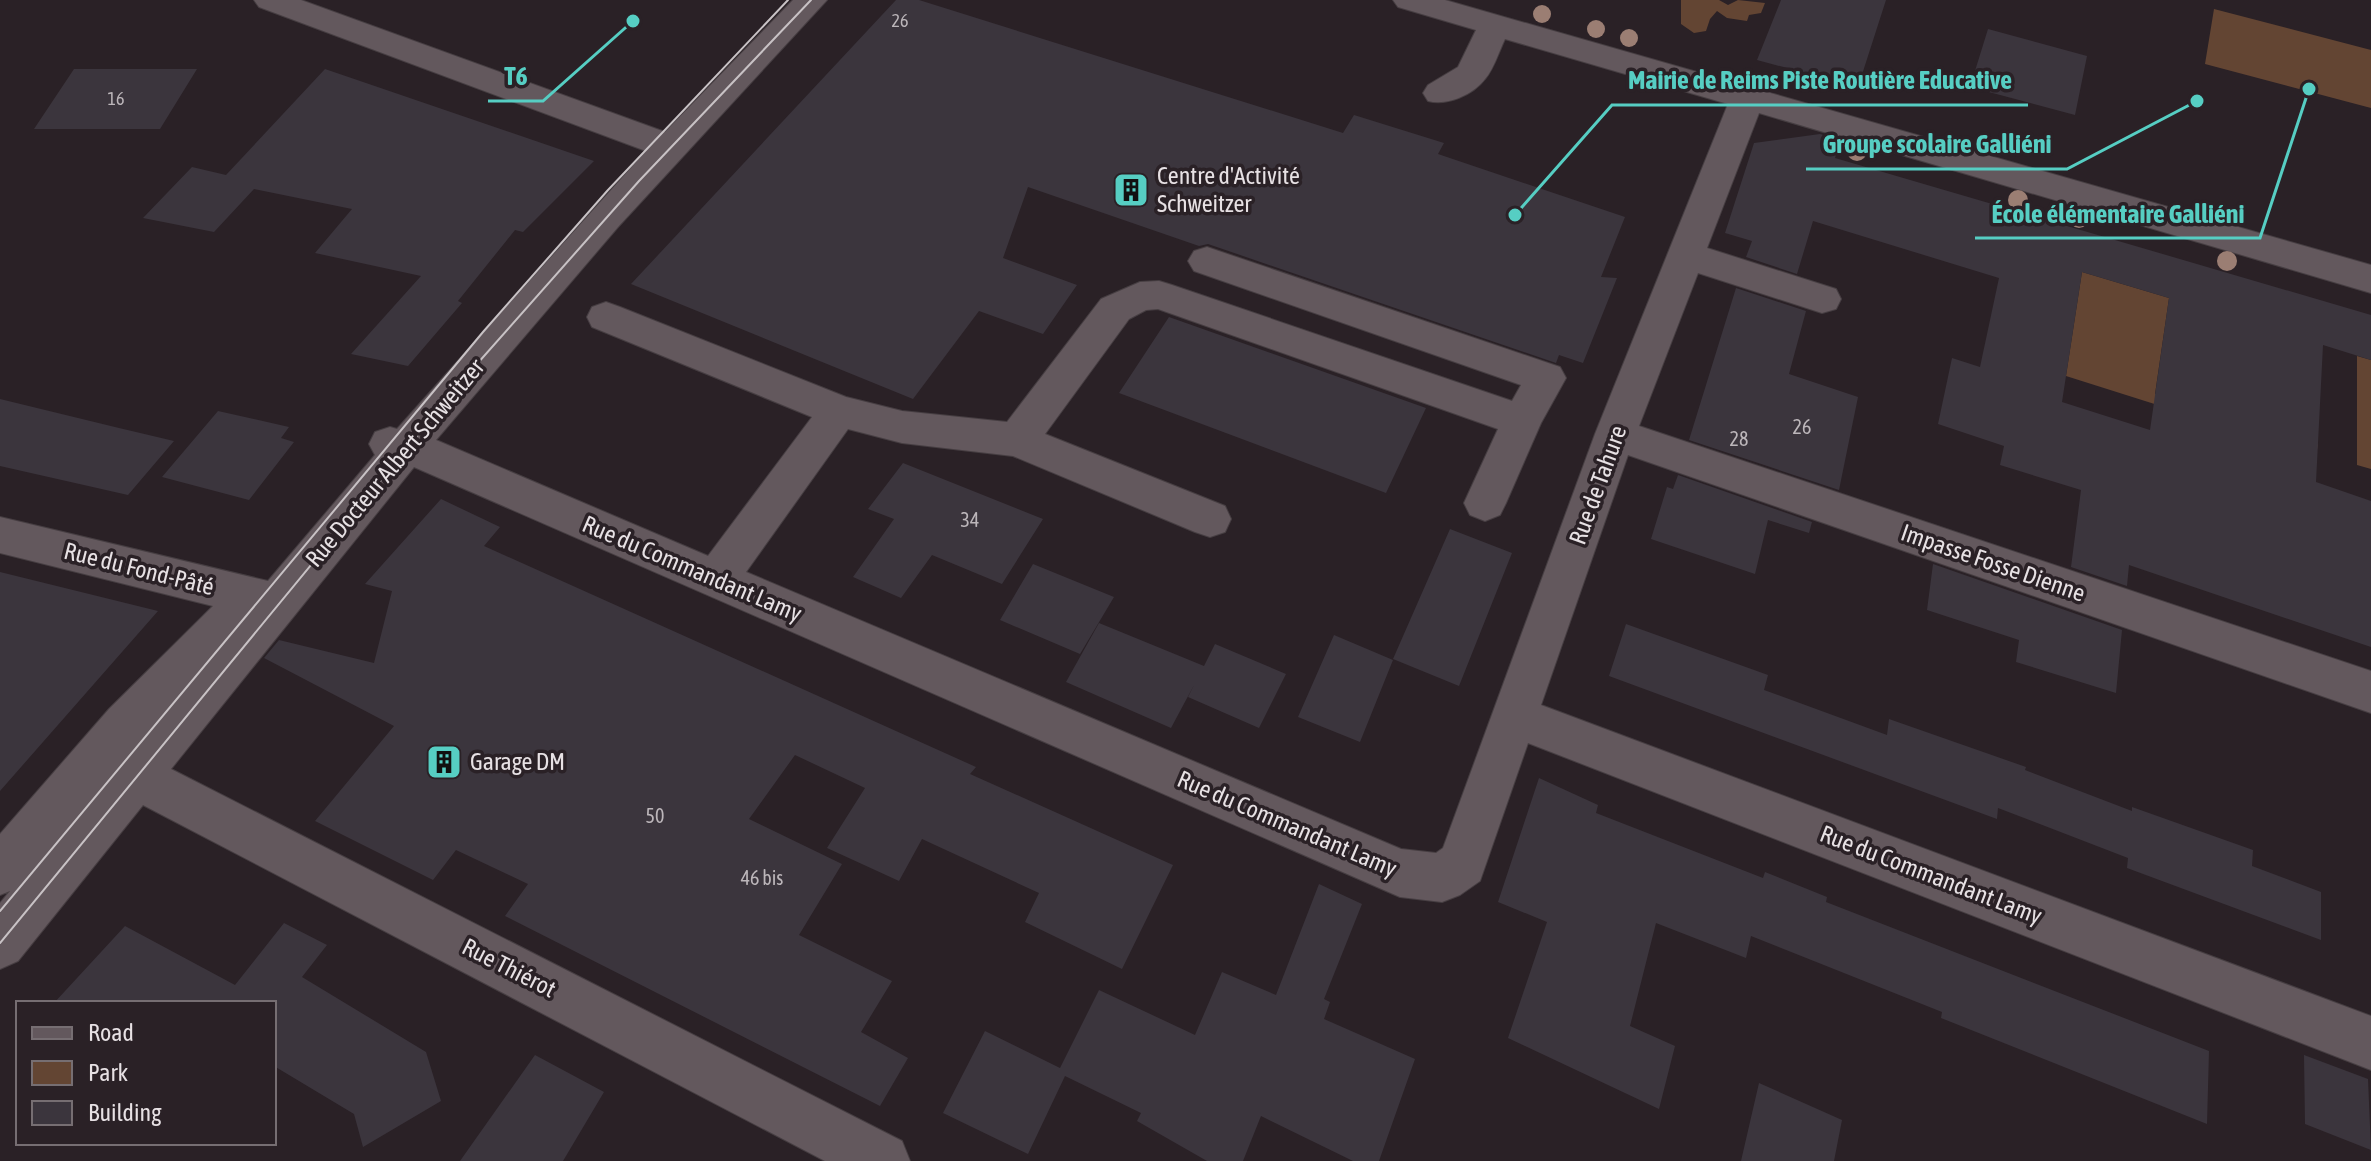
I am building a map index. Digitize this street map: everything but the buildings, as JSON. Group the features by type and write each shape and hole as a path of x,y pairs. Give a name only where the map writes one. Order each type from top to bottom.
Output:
{"street":[{"path":"270,0 662,144"},
{"name":"Rue Docteur Albert Schweitzer","path":"0,943 134,779 265,600 398,445 535,297 662,144 788,0"},
{"name":"Rue Docteur Albert Schweitzer","path":"662,144 811,0"},
{"path":"1409,0 1480,14 1748,98 2371,279"},
{"path":"1440,93 1472,74 1480,14"},
{"name":"Rue de Tahure","path":"1514,716 1615,434 1748,98"},
{"path":"1686,255 1822,299"},
{"path":"1207,261 1546,378 1522,421 1485,503"},
{"path":"1017,440 1115,309 1140,296 1159,295 1522,421"},
{"path":"606,317 839,411 902,427 1017,440 1210,519"},
{"path":"716,579 839,411"},
{"name":"Impasse Fosse Dienne","path":"1615,434 2371,692"},
{"name":"Rue du Commandant Lamy","path":"398,445 1400,873 1442,878 1462,864 1514,716 2371,1043"},
{"name":"Rue du Fond-Pâté","path":"0,535 265,600"},
{"name":"Rue Docteur Albert Schweitzer","path":"0,871 117,734 265,600"},
{"name":"Rue Thiérot","path":"134,779 168,791 882,1161"}],"green space":[{"path":"1681,0 1719,0 1728,5 1738,0 1765,3 1761,13 1749,15 1747,21 1727,18 1717,11 1706,31 1694,33 1681,24"},
{"path":"2214,9 2371,50 2371,108 2205,64"},
{"path":"2082,272 2169,298 2155,394 2318,444 2316,455 2066,376"},
{"path":"2357,356 2371,360 2371,469 2357,465"}],"tram line":[{"path":"0,911 483,332 608,190 788,0"},
{"path":"0,943 469,373 639,181 811,0"}],"place":[{"name":"T6","path":"633,21"},
{"name":"École élémentaire Galliéni","path":"2309,89"},
{"name":"Groupe scolaire Galliéni","path":"2197,101"},
{"name":"Centre d'Activité Schweitzer","path":"1131,190"},
{"name":"Mairie de Reims Piste Routière Educative","path":"1515,215"},
{"name":"Garage DM","path":"444,762"}]}
